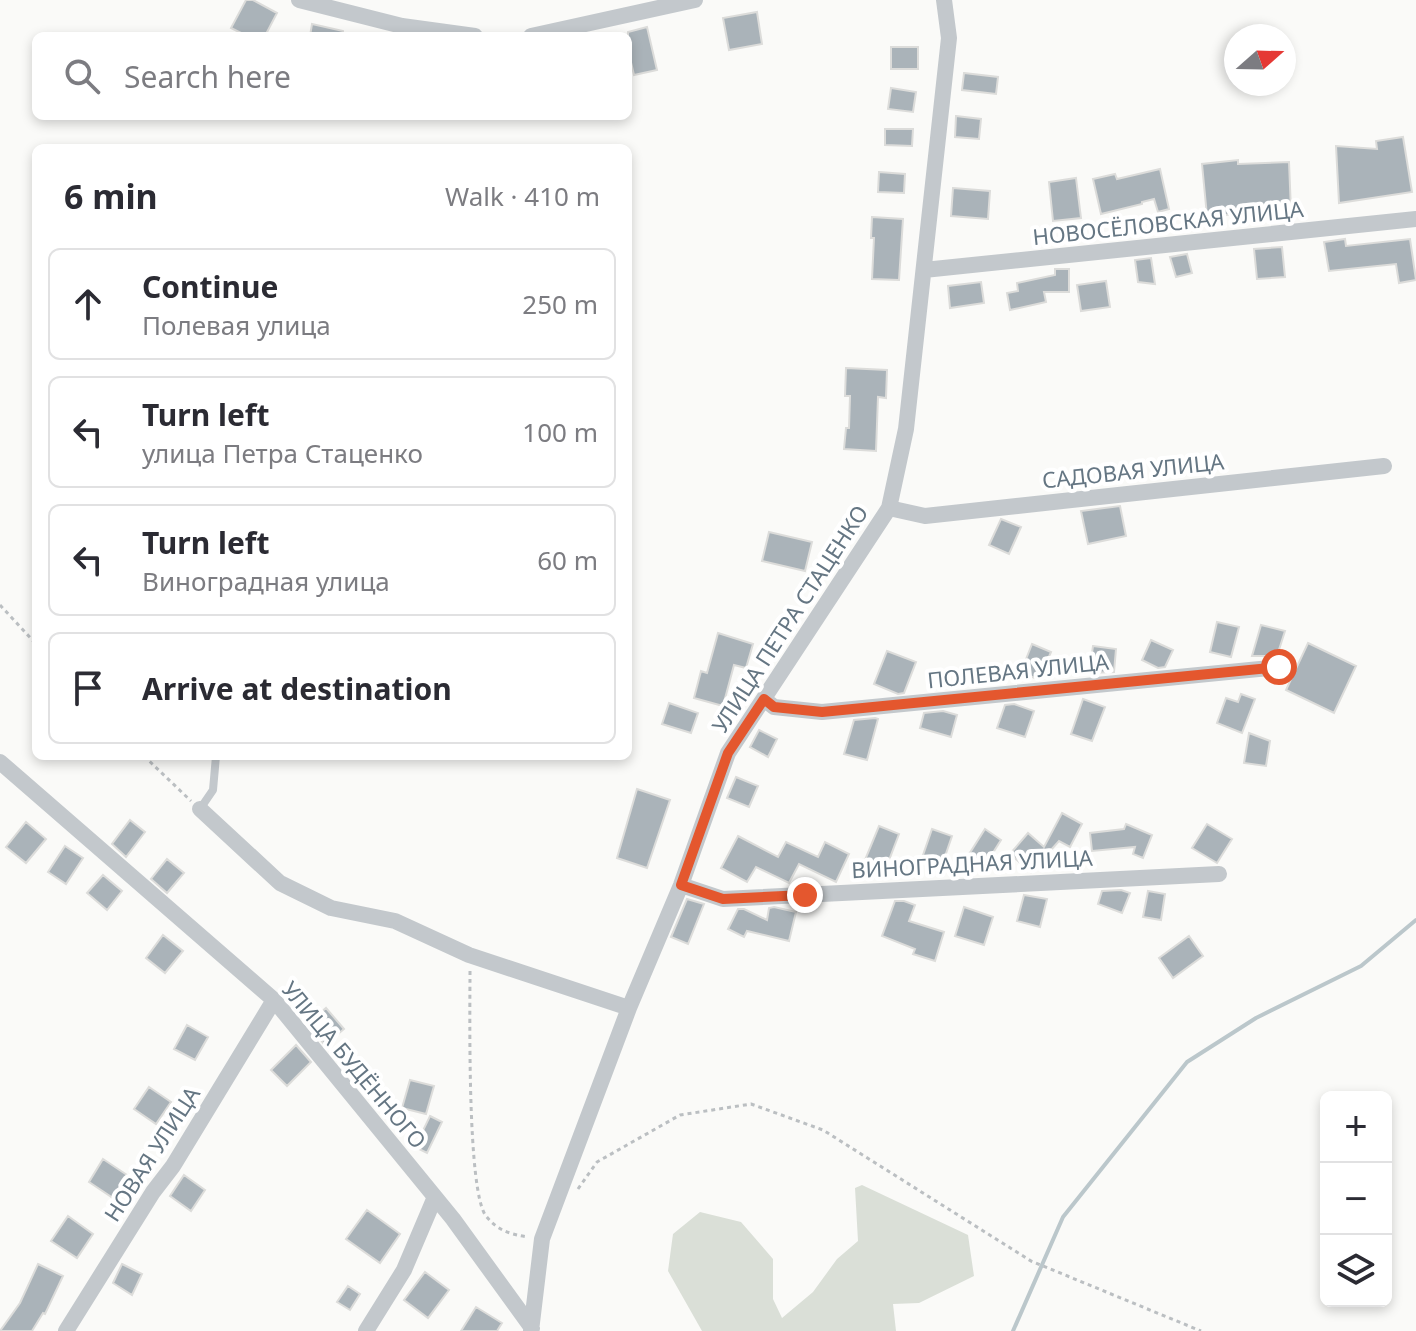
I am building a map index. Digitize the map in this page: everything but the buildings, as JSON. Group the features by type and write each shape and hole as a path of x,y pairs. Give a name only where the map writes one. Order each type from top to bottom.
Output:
{"street":[{"path":"299,0 402,26 446,32"},
{"path":"549,32 695,0"},
{"name":"УЛИЦА ПЕТРА СТАЦЕНКО","path":"532,1329 542,1239 629,1008 681,885 728,753 889,508 906,429 924,270 949,38 944,0"},
{"name":"НОВОСЁЛОВСКАЯ УЛИЦА","path":"924,270 1416,219"},
{"name":"САДОВАЯ УЛИЦА","path":"889,508 925,516 1384,466"},
{"name":"ПОЛЕВАЯ УЛИЦА","path":"764,699 774,707 822,712 1279,667"},
{"name":"УЛИЦА БУДЁННОГО","path":"0,762 274,1000 435,1197 532,1329"},
{"path":"200,809 280,883 331,908 395,921 469,955 629,1008"},
{"name":"ВИНОГРАДНАЯ УЛИЦА","path":"681,885 723,899 1219,874"},
{"name":"НОВАЯ УЛИЦА","path":"66,1331 153,1192 173,1166 274,1000"},
{"path":"366,1331 404,1270 435,1197"}],"lane":[{"path":"200,809 213,790 216,760"}],"path":[{"path":"0,605 32,640"},
{"path":"148,760 200,809"},
{"path":"469,955 473,1155 484,1213 503,1232 542,1239"},
{"path":"570,1200 597,1162 680,1115 751,1104 823,1130 1031,1261 1201,1331"}],"shaded area":[{"path":"862,1185 968,1235 974,1276 919,1303 893,1304 896,1331 702,1331 668,1271 673,1234 700,1212 741,1222 773,1259 773,1299 782,1318 813,1292 837,1259 858,1241 855,1188"}],"waterway":[{"path":"1013,1331 1063,1217 1187,1062 1256,1018 1361,966 1416,920"}],"route":[{"path":"805,895 723,899 681,885 728,753 764,699 774,707 822,712 1279,667"}]}
